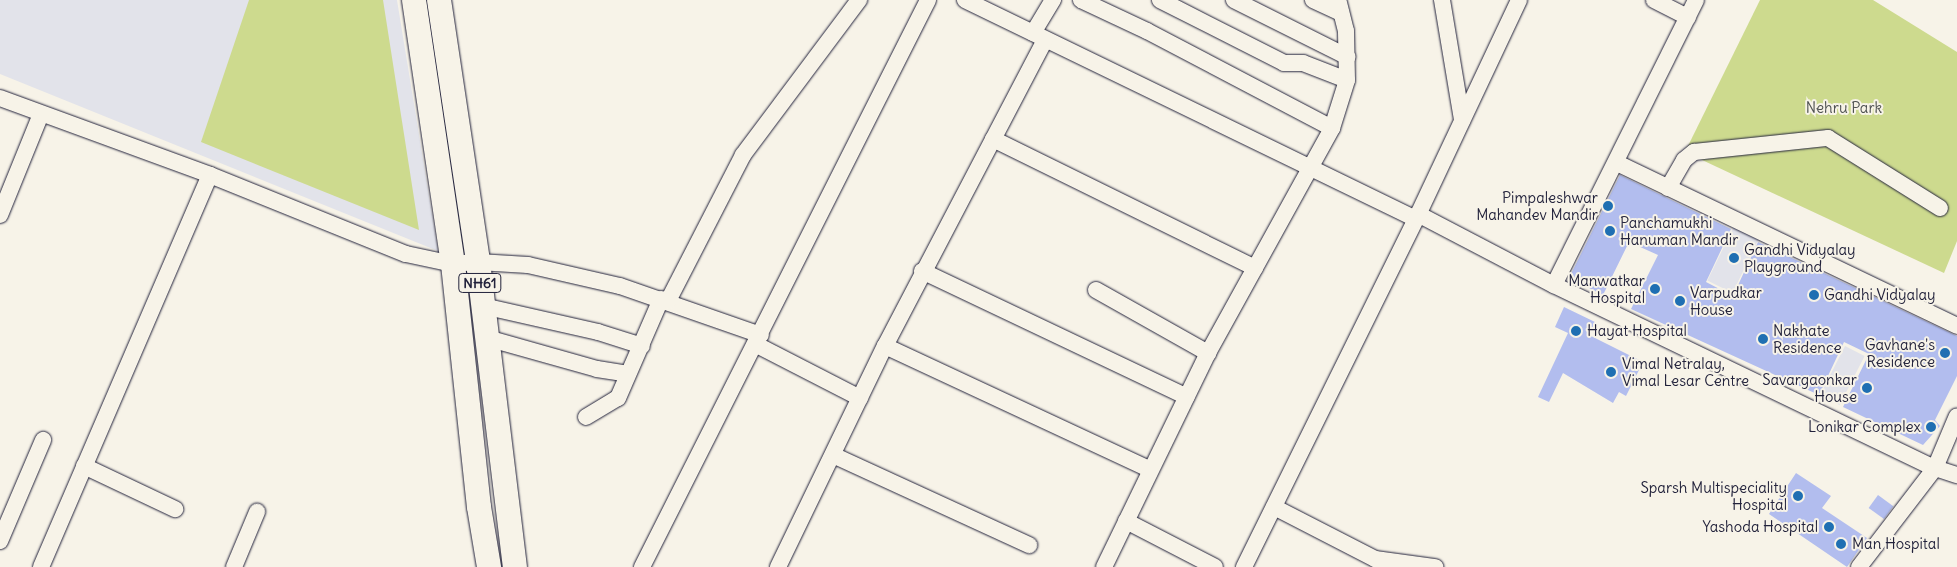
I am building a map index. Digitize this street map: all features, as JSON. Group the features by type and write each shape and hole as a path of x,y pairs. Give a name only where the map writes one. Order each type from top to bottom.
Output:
{"highway":[{"name":"NH61","path":"414,0 453,264 479,507 489,567"},
{"name":"NH61","path":"439,0 478,262 515,567"}],"street":[{"path":"586,417 615,402 627,374 665,300 739,162 858,0"},
{"path":"642,567 928,0"},
{"path":"966,0 1935,468 1957,475"},
{"path":"778,567 922,271 992,140 1039,36 1053,0"},
{"path":"1081,0 1146,30 1332,128"},
{"path":"1160,0 1284,63 1303,63 1347,80"},
{"path":"1234,0 1348,56"},
{"path":"1104,567 1208,353 1332,128 1347,80 1348,56 1340,6 1313,0"},
{"path":"1442,0 1462,120"},
{"path":"1244,567 1417,217 1519,0"},
{"path":"1654,0 1688,17"},
{"path":"1554,285 1617,163 1696,0"},
{"path":"0,98 210,175 406,254 453,264 478,262 528,265 665,300 758,339 860,398"},
{"path":"0,215 41,114"},
{"path":"1668,188 1684,160 1694,152 1828,138 1940,208"},
{"path":"992,140 1255,268"},
{"path":"1617,163 1957,326"},
{"path":"41,567 210,175"},
{"path":"922,271 1187,397"},
{"path":"1096,290 1208,353"},
{"path":"483,306 598,332 642,346"},
{"path":"487,338 597,369 627,374"},
{"path":"885,346 1151,470"},
{"path":"1859,567 1935,468 1957,416"},
{"path":"0,541 43,440"},
{"path":"833,456 1029,545"},
{"path":"84,466 175,509"},
{"path":"1274,507 1375,559 1434,567"},
{"path":"234,567 257,512"},
{"path":"1126,521 1214,567"}],"shaded area":[{"path":"0,0 397,0 438,251 0,74"},
{"name":"Gandhi Vidyalay Playground","path":"1735,224 1760,236 1733,293 1707,281"},
{"path":"1845,346 1865,356 1840,405 1820,395"}],"green space":[{"path":"249,0 383,0 419,230 201,142"},
{"name":"Nehru Park","path":"1760,0 1873,0 1957,52 1957,241 1944,273 1685,152"}],"building":[{"path":"1620,175 1731,229 1706,282 1733,296 1758,242 1957,336 1957,376 1935,420 1940,426 1923,445 1843,407 1869,354 1844,342 1819,395 1631,309 1658,255 1629,242 1603,295 1569,278"},
{"path":"1564,307 1595,322 1589,335 1643,362 1626,396 1619,392 1613,403 1563,373 1549,402 1538,397 1568,333 1555,327"},
{"path":"1796,473 1831,496 1822,508 1867,538 1847,567 1769,514"},
{"path":"1878,495 1893,506 1884,519 1869,508"}],"place":[{"name":"Pimpaleshwar Mahandev Mandir","path":"1608,206"},
{"name":"Panchamukhi Hanuman Mandir","path":"1610,231"},
{"name":"Gandhi Vidyalay Playground","path":"1734,258"},
{"name":"Manwatkar Hospital","path":"1655,289"},
{"name":"Gandhi Vidyalay","path":"1814,295"},
{"name":"Varpudkar House","path":"1680,301"},
{"name":"Hayat Hospital","path":"1576,331"},
{"name":"Nakhate Residence","path":"1763,339"},
{"name":"Gavhane's Residence","path":"1945,353"},
{"name":"Vimal Netralay, Vimal Lesar Centre","path":"1611,372"},
{"name":"Savargaonkar House","path":"1867,388"},
{"name":"Lonikar Complex","path":"1931,427"},
{"name":"Sparsh Multispeciality Hospital","path":"1798,496"},
{"name":"Yashoda Hospital","path":"1829,527"},
{"name":"Man Hospital","path":"1841,544"}]}
